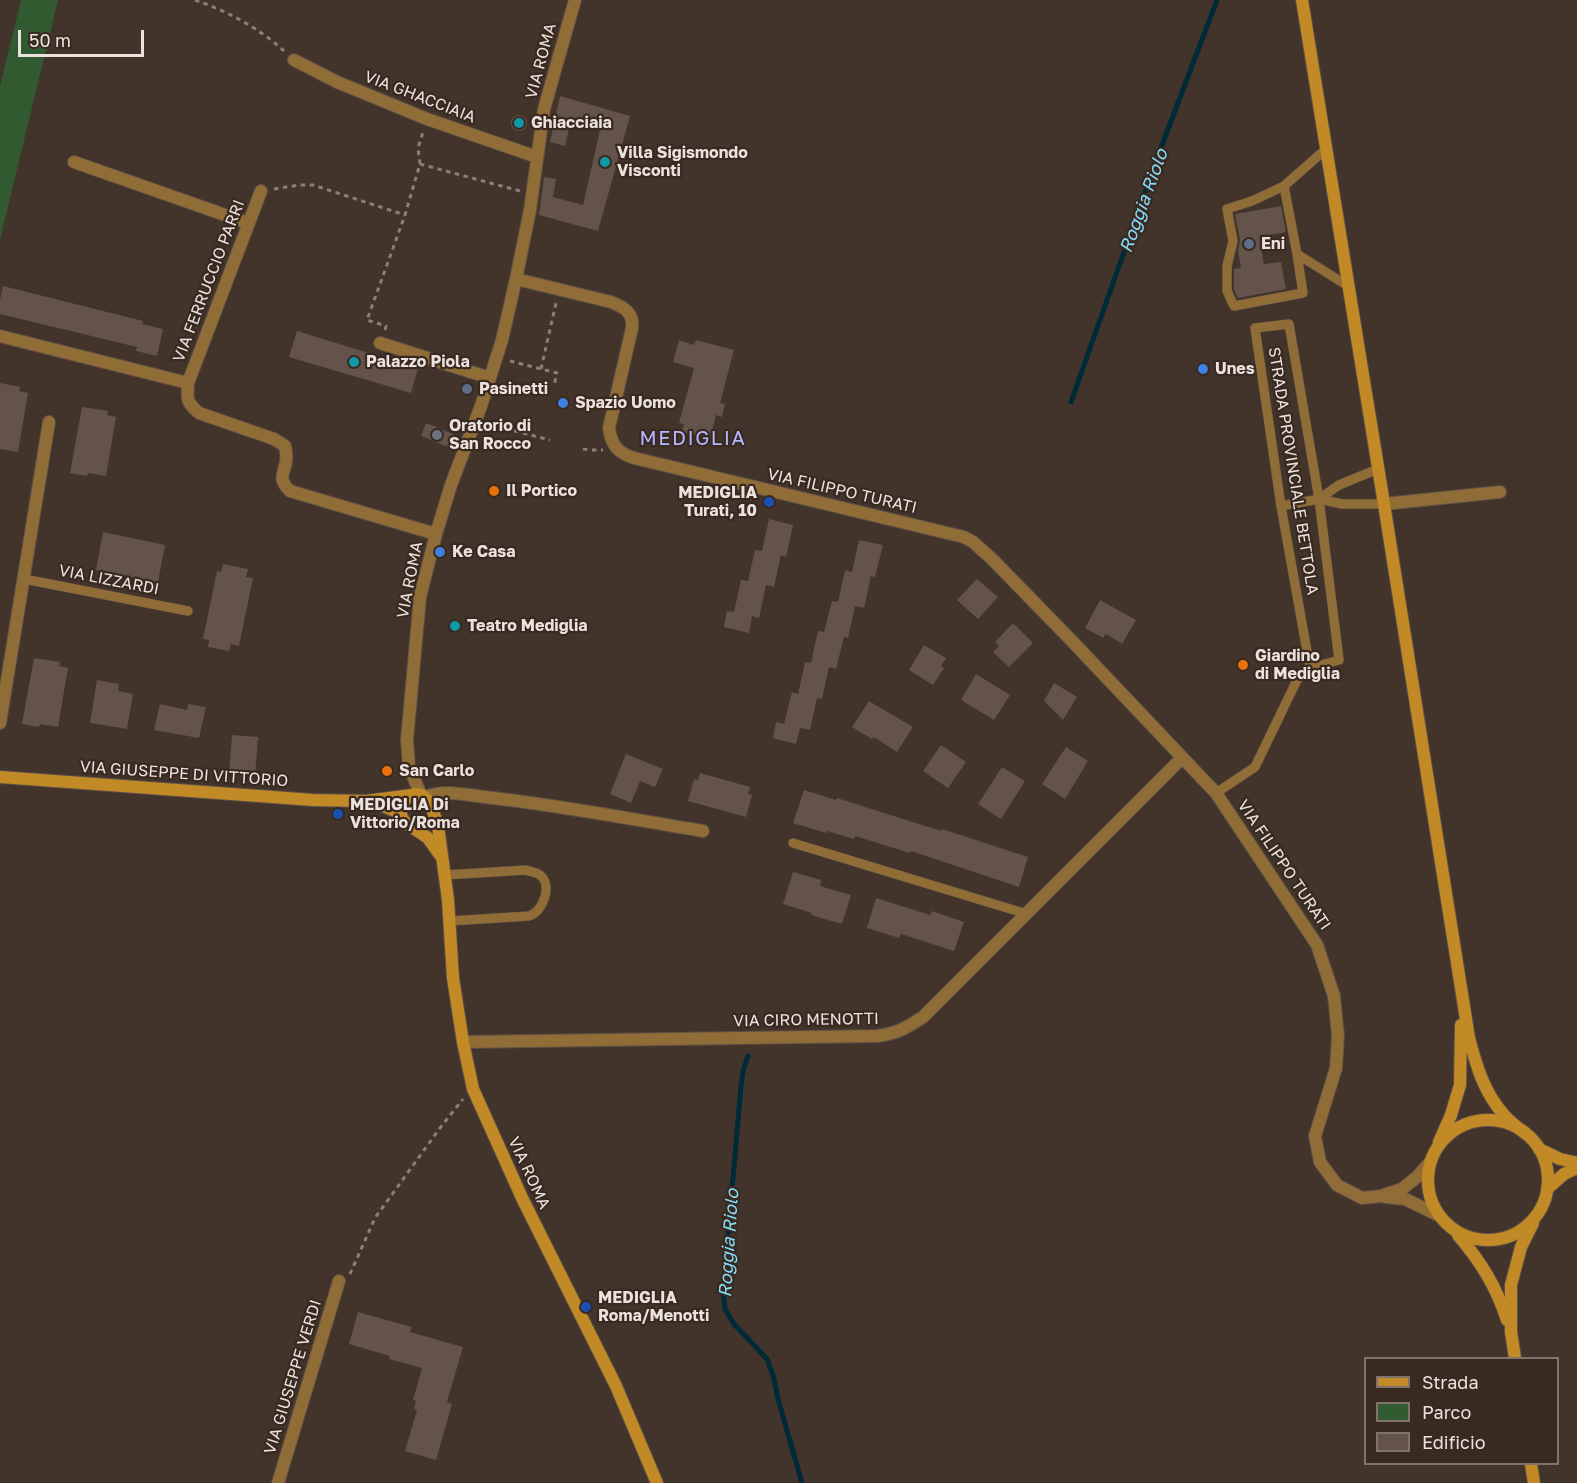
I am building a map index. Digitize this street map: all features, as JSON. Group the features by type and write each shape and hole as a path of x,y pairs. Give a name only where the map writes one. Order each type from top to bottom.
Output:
{"street":[{"name":"VIA ROMA","path":"575,0 544,109 533,194 516,279 496,358 476,419 453,477 420,597 407,740 409,767 440,831 453,978 473,1089 523,1200 616,1386 657,1483"},
{"path":"1302,0 1469,1038 1478,1071 1491,1098 1505,1117 1526,1134 1539,1149 1548,1175 1547,1189 1539,1212 1521,1247 1511,1285 1511,1332 1515,1357"},
{"name":"VIA GHACCIAIA","path":"294,60 427,119 537,158"},
{"path":"74,162 248,223"},
{"name":"VIA FERRUCCIO PARRI","path":"261,191 188,382 187,399 190,406 199,413 273,439 285,446 287,458 281,478 290,491 436,534"},
{"name":"VIA FILIPPO TURATI","path":"516,279 616,304 628,311 632,318 631,333 610,422 612,443 625,455 957,535 969,539 992,559 1216,793 1317,945 1334,996 1338,1036 1336,1068 1315,1136 1320,1161 1337,1185 1362,1198 1381,1196 1402,1189 1417,1178 1433,1157"},
{"name":"VIA FERRUCCIO PARRI","path":"0,336 188,382"},
{"path":"380,343 490,378"},
{"path":"0,723 49,422"},
{"path":"1384,504 1500,492"},
{"name":"VIA CIRO MENOTTI","path":"463,1042 866,1036 895,1033 923,1017 1182,758"},
{"name":"VIA GIUSEPPE DI VITTORIO","path":"0,777 307,800 366,801 423,798 435,793 448,793 514,800 703,831"},
{"path":"406,822 419,827 426,823 432,815 423,798 406,798 401,804 400,811 406,822 428,838 442,857"},
{"name":"VIA GIUSEPPE DI VITTORIO","path":"366,801 395,811 406,822"},
{"path":"1459,976 1460,1085 1451,1115 1433,1157 1428,1179 1430,1198 1438,1215 1472,1251 1487,1272 1511,1332"},
{"path":"1433,1157 1445,1138 1459,1128 1475,1122 1493,1120 1510,1125 1526,1134"},
{"path":"1539,1149 1577,1165"},
{"path":"1547,1189 1577,1165"},
{"name":"VIA FILIPPO TURATI","path":"1381,1196 1405,1199 1438,1215"},
{"path":"1453,1230 1471,1238 1490,1240 1509,1237 1526,1227 1539,1212"},
{"name":"VIA GIUSEPPE VERDI","path":"279,1483 339,1281"},
{"path":"1532,1465 1534,1483"}],"lane":[{"path":"1284,186 1303,293 1234,306 1227,291 1227,267 1233,241 1227,208 1252,201 1284,186 1326,149"},
{"path":"1296,254 1348,286"},
{"name":"STRADA PROVINCIALE BETTOLA","path":"1289,324 1319,499 1340,660 1310,668 1281,506 1255,328 1289,324"},
{"path":"1319,499 1340,485 1378,469"},
{"path":"1281,506 1319,499 1342,504 1384,504"},
{"name":"VIA LIZZARDI","path":"24,579 188,610"},
{"name":"VIA FILIPPO TURATI","path":"1216,793 1255,766 1297,680 1310,668"},
{"path":"793,843 1027,914"},
{"path":"445,875 526,870 541,876 546,888 543,903 535,914 449,921"}],"path":[{"path":"195,0 213,6 249,25 294,60"},
{"path":"380,343 386,326 367,320 405,215 420,164 418,148 427,119"},
{"path":"420,164 533,194"},
{"path":"261,191 313,185 405,215"},
{"path":"541,369 559,289"},
{"path":"496,358 557,373 554,386"},
{"path":"476,419 550,440"},
{"path":"339,1281 348,1277 353,1270 375,1218 440,1128 473,1089"}],"green space":[{"path":"21,0 58,0 0,240 0,86"}],"building":[{"name":"Villa Sigismondo Visconti","path":"560,96 630,116 598,231 539,215 544,177 556,179 553,197 583,205 600,130 571,121 565,146 550,142"},
{"name":"Ghiacciaia","path":"519,115 525,117 527,123 525,129 519,131 513,129 511,123 513,117"},
{"path":"1281,206 1286,232 1259,237 1264,264 1281,262 1286,289 1238,298 1234,290 1234,269 1241,268 1238,251 1240,240 1235,214"},
{"path":"3,286 143,321 142,324 163,329 157,356 136,351 137,347 0,314"},
{"name":"Palazzo Piola","path":"297,331 418,368 411,393 289,357"},
{"path":"679,340 694,345 696,340 734,350 720,403 725,404 722,417 716,415 710,440 682,432 684,424 679,423 694,368 673,362"},
{"path":"0,383 20,387 19,391 28,393 18,452 0,449"},
{"path":"82,407 108,411 107,415 116,417 106,476 70,473"},
{"name":"Oratorio di San Rocco","path":"426,423 453,434 448,447 421,436"},
{"path":"769,519 793,525 786,557 781,555 774,587 766,585 759,618 752,616 749,633 724,627 727,611 734,612 741,580 748,581 755,550 762,551"},
{"path":"103,532 165,545 158,582 96,570"},
{"path":"859,540 883,545 875,577 871,576 864,608 855,606 848,638 844,637 836,669 829,667 822,699 817,698 810,730 800,728 796,744 773,738 776,722 784,724 792,692 798,694 805,662 811,663 818,631 824,632 832,601 838,602 845,570 852,572"},
{"path":"223,564 248,569 246,577 253,578 239,646 231,644 229,651 208,647 209,640 203,639 217,571 221,572"},
{"path":"977,579 998,597 978,619 957,600"},
{"path":"1100,600 1136,620 1122,644 1106,634 1103,638 1085,628"},
{"path":"1013,623 1033,643 1009,667 993,652 999,646 995,642"},
{"path":"924,645 946,658 941,666 944,668 933,685 909,670"},
{"path":"34,658 60,662 59,666 68,668 58,727 22,724"},
{"path":"976,674 1010,695 994,720 961,700"},
{"path":"97,680 119,684 118,691 133,694 127,729 90,723"},
{"path":"1054,683 1077,697 1063,720 1044,701"},
{"path":"869,701 913,727 897,752 874,737 872,739 852,727"},
{"path":"160,704 187,710 188,704 206,707 199,738 154,730"},
{"path":"232,735 258,737 255,776 229,774"},
{"path":"941,745 966,762 948,788 923,771"},
{"path":"1066,747 1088,761 1065,799 1042,784"},
{"path":"626,754 663,769 655,787 640,781 631,803 610,794"},
{"path":"1002,767 1025,781 1001,819 978,804"},
{"path":"700,773 750,787 748,794 752,795 746,817 688,801 694,779 698,780"},
{"path":"804,790 941,831 942,829 1028,857 1019,887 911,851 910,853 855,836 854,839 793,823"},
{"path":"793,872 821,880 820,886 851,895 842,924 783,904"},
{"path":"876,898 930,915 932,911 964,922 954,951 901,934 899,938 867,928"},
{"path":"358,1312 412,1327 410,1332 463,1347 447,1402 452,1404 436,1460 405,1451 417,1410 414,1409 416,1401 413,1400 422,1368 349,1344"}],"waterway":[{"name":"Roggia Riolo","path":"1071,402 1159,153 1217,0"},
{"name":"Roggia Riolo","path":"748,1056 741,1087 723,1291 725,1309 734,1324 767,1359 802,1483"}],"place":[{"name":"Ghiacciaia","path":"519,123"},
{"name":"Villa Sigismondo Visconti","path":"605,162"},
{"name":"Eni","path":"1249,244"},
{"name":"Palazzo Piola","path":"354,362"},
{"name":"Unes","path":"1203,369"},
{"name":"Pasinetti","path":"467,389"},
{"name":"Spazio Uomo","path":"563,403"},
{"name":"Oratorio di San Rocco","path":"437,435"},
{"name":"Il Portico","path":"494,491"},
{"name":"MEDIGLIA Turati, 10","path":"769,502"},
{"name":"Ke Casa","path":"440,552"},
{"name":"Teatro Mediglia","path":"455,626"},
{"name":"Giardino di Mediglia","path":"1243,665"},
{"name":"San Carlo","path":"387,771"},
{"name":"MEDIGLIA Di Vittorio/Roma","path":"338,814"},
{"name":"MEDIGLIA Roma/Menotti","path":"586,1307"}],"district":[{"name":"MEDIGLIA","path":"693,439"}]}
